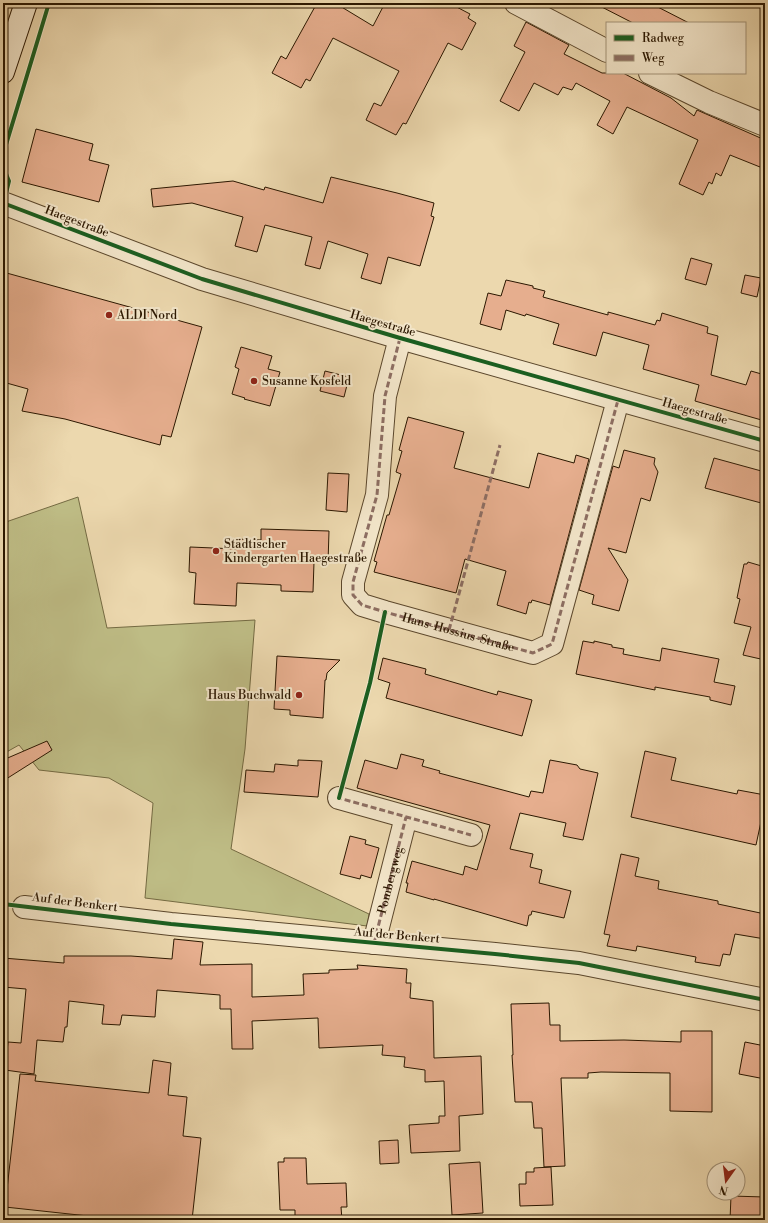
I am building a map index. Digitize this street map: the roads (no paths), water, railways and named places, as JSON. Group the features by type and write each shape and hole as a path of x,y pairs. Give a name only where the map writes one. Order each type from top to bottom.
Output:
{"street":[{"path":"3,72 26,3"},
{"path":"516,3 606,50"},
{"path":"652,74 709,102 765,125"},
{"name":"Haegestraße","path":"3,203 202,279 400,338 765,441"},
{"name":"Hans-Hossius-Straße","path":"400,338 385,396 377,494 353,582 353,595 362,604 399,616 533,653 552,644 618,400"},
{"path":"339,798 471,834"},
{"name":"Pombergweg","path":"374,943 406,817"},
{"name":"Auf der Benkert","path":"24,907 172,924 495,954 579,964 765,1000"}],"place":[{"name":"ALDI Nord","path":"109,315"},
{"name":"Susanne Kosfeld","path":"254,381"},
{"name":"Städtischer Kindergarten Haegestraße","path":"216,551"},
{"name":"Haus Buchwald","path":"299,695"}]}
